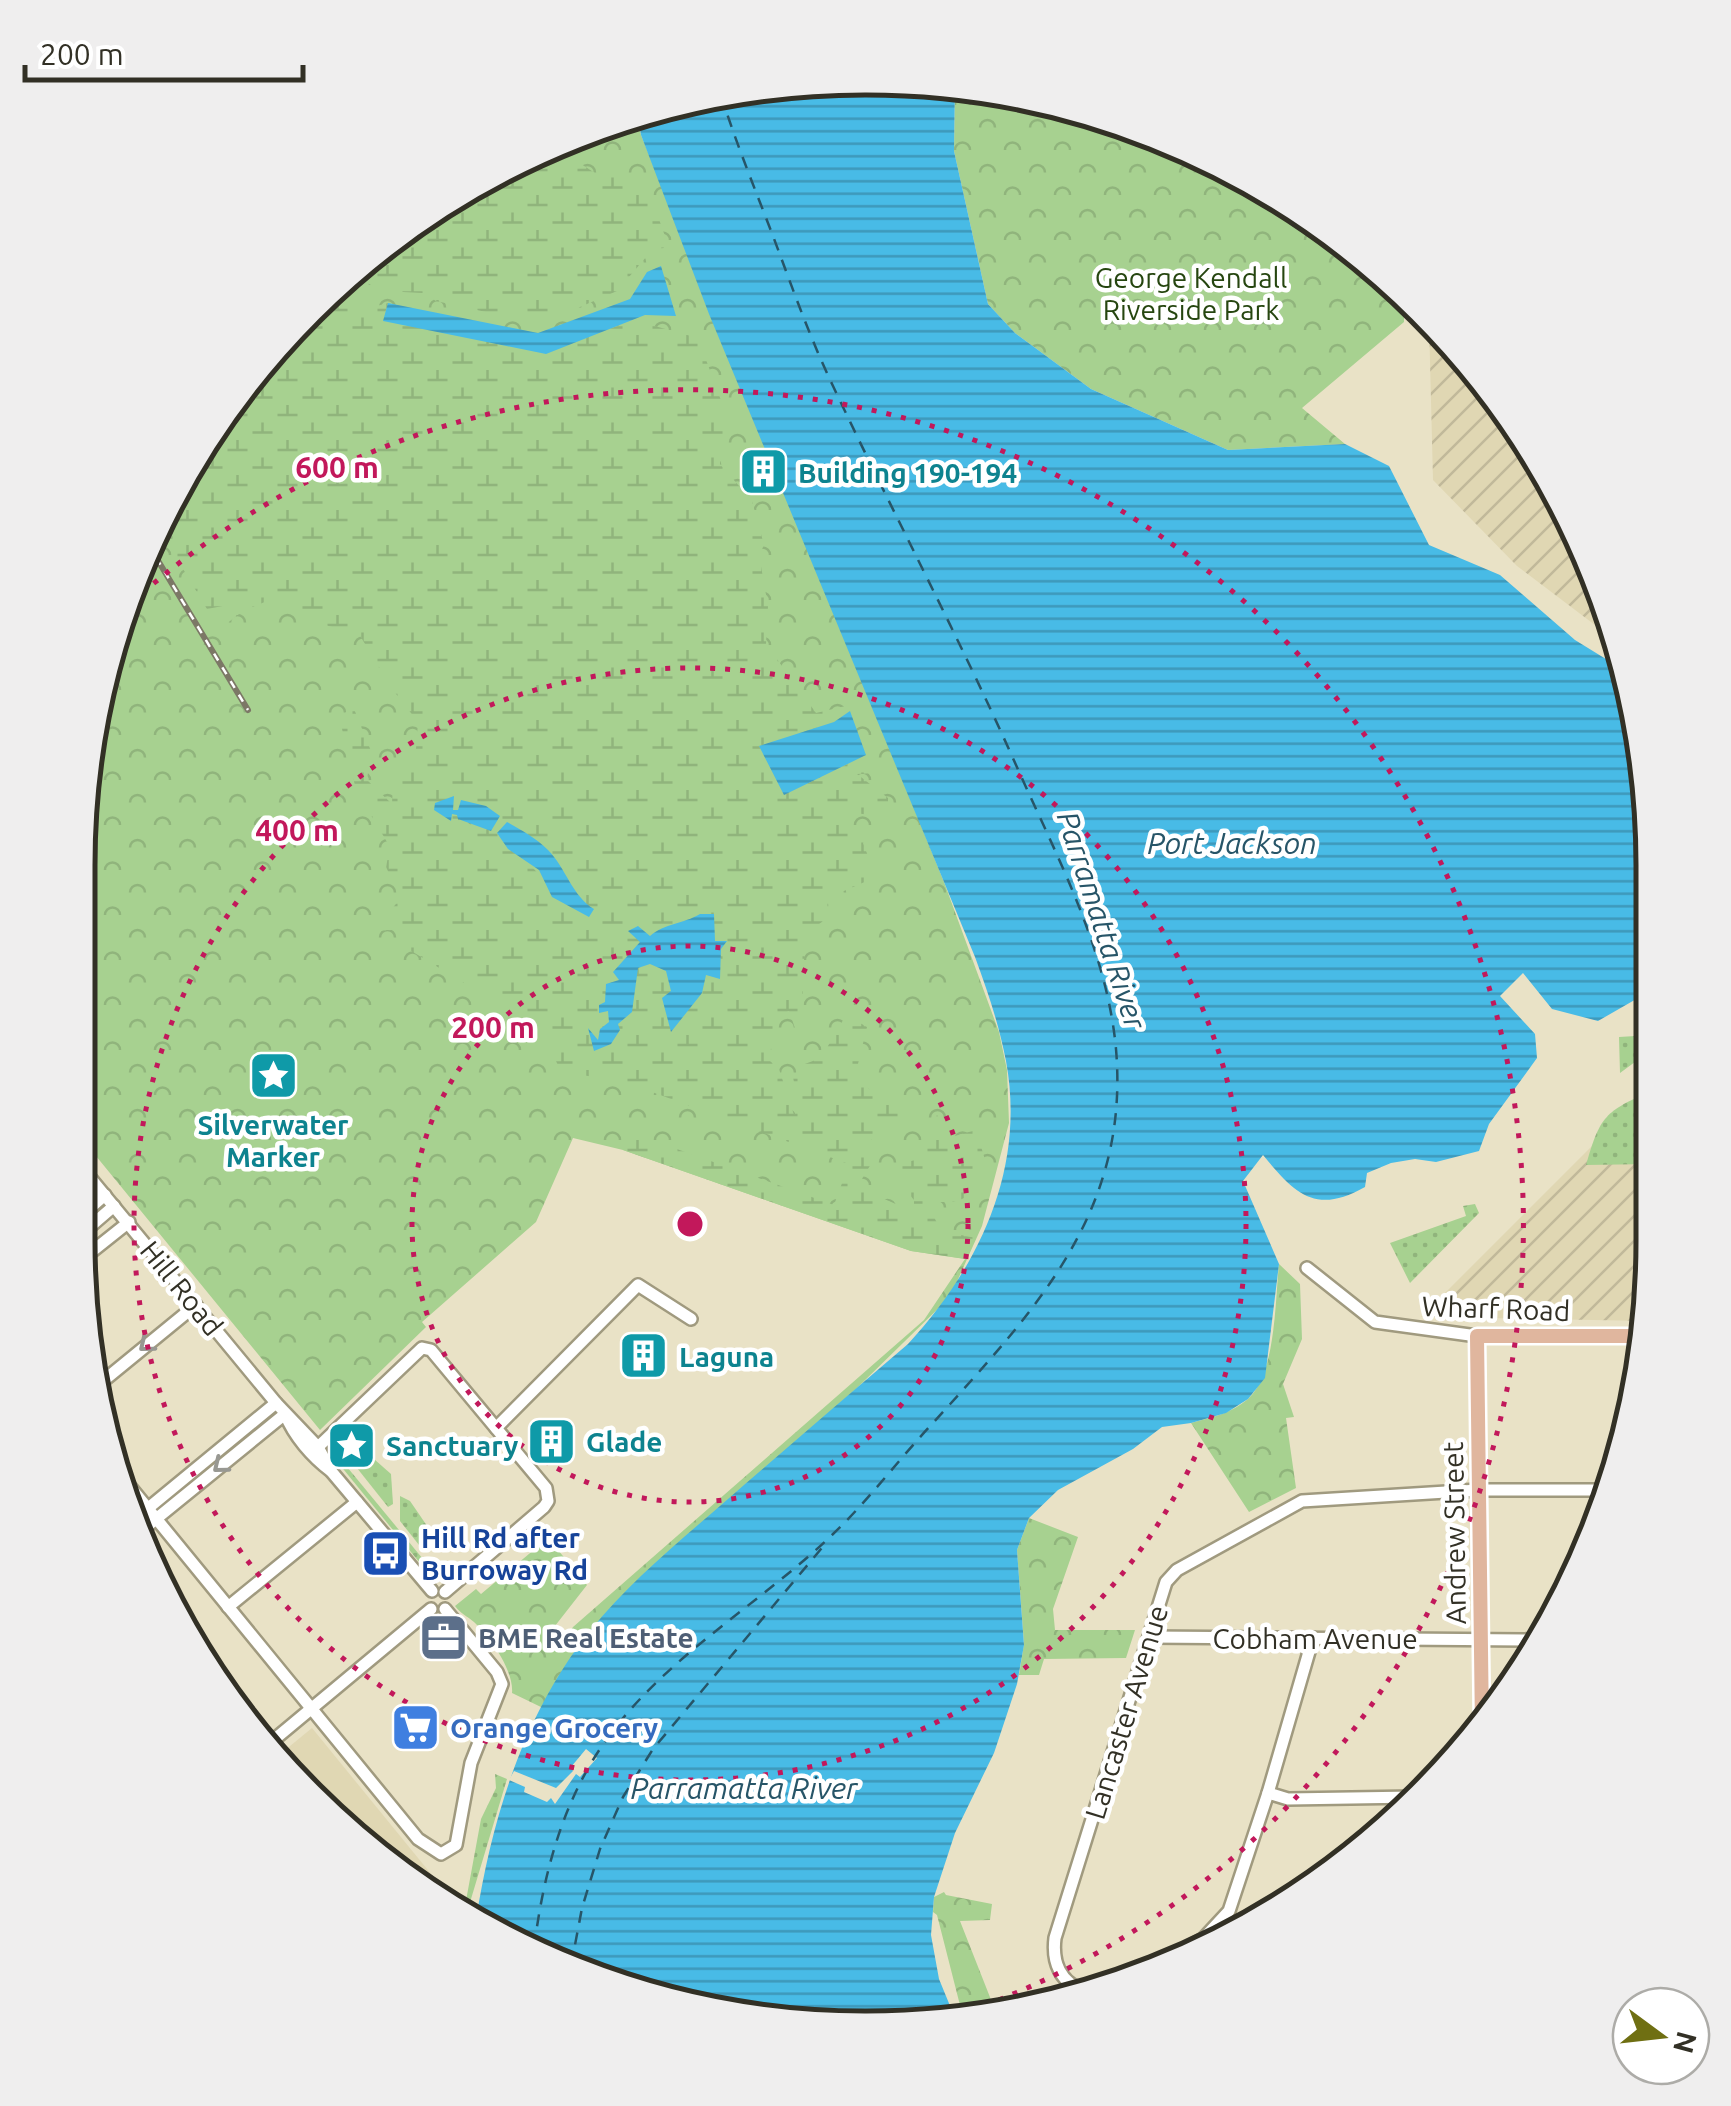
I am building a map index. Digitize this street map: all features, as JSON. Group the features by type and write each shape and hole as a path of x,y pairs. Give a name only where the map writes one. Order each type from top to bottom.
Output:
{"main road":[{"name":"Wharf Road","path":"1477,1336 1630,1336"},
{"name":"Andrew Street","path":"1477,1336 1482,1703"}],"street":[{"name":"Hill Road","path":"95,1183 285,1414 318,1462 438,1591"},
{"path":"95,1204 105,1195"},
{"path":"95,1222 114,1206"},
{"path":"95,1249 129,1222"},
{"name":"Wharf Road","path":"1306,1268 1375,1322 1477,1336"},
{"path":"496,1428 638,1285 692,1319"},
{"path":"108,1377 196,1305"},
{"path":"318,1447 422,1348 431,1350 546,1488 548,1501 438,1591 426,1601 430,1609 438,1611 445,1608 449,1599 438,1591"},
{"path":"148,1520 276,1403"},
{"name":"Hill Road","path":"285,1414 298,1422 318,1447 331,1472"},
{"path":"147,1516 285,1414"},
{"name":"Lancaster Avenue","path":"1071,1983 1057,1966 1055,1938 1166,1582 1177,1570 1302,1501 1478,1490 1594,1490"},
{"path":"141,1500 418,1839 438,1854 451,1851 458,1840 474,1754 502,1684 445,1608"},
{"path":"228,1607 357,1502"},
{"path":"277,1738 430,1609"},
{"name":"Cobham Avenue","path":"1150,1637 1524,1640"},
{"path":"1214,1928 1230,1911 1313,1638"},
{"path":"1268,1794 1288,1799 1397,1797"}],"shaded area":[{"path":"1429,341 1477,396 1533,480 1557,525 1598,627 1517,566 1433,480"},
{"path":"1636,1102 1636,1240 1631,1321 1421,1317"},
{"path":"312,1728 436,1881 357,1820 286,1749"}],"green space":[{"name":"George Kendall Riverside Park","path":"955,101 1065,121 1206,174 1251,198 1335,254 1404,315 1404,322 1302,408 1345,444 1228,450 1091,389 1015,333 988,304 954,151"},
{"path":"640,129 944,882 999,1032 1007,1070 1009,1123 982,1226 950,1297 857,1388 623,1596 565,1667 543,1708 512,1693 509,1675 494,1646 455,1606 476,1589 481,1594 548,1538 587,1585 544,1640 559,1649 573,1627 924,1320 965,1259 911,1251 623,1150 573,1138 536,1222 422,1322 426,1327 320,1430 95,1155 97,815 110,715 121,666 154,571 198,480 254,396 286,357 357,286 437,225 525,174"},
{"path":"592,146 591,157 578,162 601,177 643,174 666,239 664,248 653,249 617,291 550,320 495,314 436,301 423,293 383,291 363,281 437,225 525,174"},
{"path":"348,295 369,308 388,303 383,320 546,353 633,320 698,338 726,414 720,464 752,501 764,545 759,555 768,606 766,644 816,713 850,705 850,711 834,722 759,746 784,795 866,755 875,773 857,774 888,798 888,817 846,812 852,826 874,829 863,843 876,877 837,894 828,902 829,917 809,931 802,971 804,1016 796,1031 789,1011 784,1013 772,1035 770,1061 779,1069 794,1115 799,1108 793,1077 802,1065 821,1058 846,1015 867,1027 856,1072 872,1092 910,1110 859,1151 871,1164 857,1187 914,1212 914,1200 886,1166 916,1160 937,1115 951,1137 976,1130 986,1163 978,1181 965,1197 940,1202 933,1215 941,1231 976,1238 966,1259 911,1251 623,1150 629,1132 834,1205 849,1164 622,1081 561,1072 542,1030 533,1035 518,1025 515,1014 408,949 411,929 373,931 401,898 386,867 390,847 356,790 340,720 352,704 371,751 367,780 392,804 393,784 415,762 418,722 359,634 298,618 267,601 243,611 221,628 228,605 207,609 167,542 174,525 198,480 254,396 286,357","holes":["454,797 452,810 458,811 460,800 487,830 458,820 458,815 452,814 450,820 435,810","507,822 550,852 586,904 575,912 527,862 508,849"]},
{"path":"1636,1036 1636,1061 1620,1073 1619,1037"},
{"path":"1636,1098 1636,1164 1586,1165 1601,1125"},
{"path":"1475,1204 1479,1213 1410,1283 1390,1243 1466,1216 1463,1206"},
{"path":"1279,1264 1300,1284 1302,1339 1283,1384 1294,1417 1286,1418 1296,1488 1249,1512 1191,1423 1235,1408 1257,1388 1269,1355"},
{"path":"352,1435 370,1442 370,1454 348,1457 343,1444"},
{"path":"338,1456 437,1576 433,1579 335,1459"},
{"path":"374,1459 391,1474 393,1504 388,1507 353,1463"},
{"path":"400,1496 410,1501 434,1536 430,1549 423,1550 400,1521"},
{"path":"1029,1518 1078,1537 1053,1609 1055,1630 1135,1630 1126,1658 1044,1659 1039,1675 1019,1675 1024,1644 1017,1550"},
{"path":"495,1774 507,1779 470,1902 466,1899 481,1819 496,1788"},
{"path":"944,1892 992,1904 990,1920 960,1921 991,2000 960,2005 937,1915 933,1912 934,1897"}],"water":[{"name":"Port Jackson","path":"866,95 955,101 954,151 988,304 1015,333 1091,389 1228,450 1345,444 1389,466 1429,545 1500,575 1575,640 1608,660 1621,715 1634,815 1636,999 1598,1021 1552,1009 1523,973 1500,996 1535,1034 1537,1058 1489,1124 1479,1151 1436,1162 1415,1159 1391,1163 1367,1173 1365,1187 1333,1199 1320,1199 1296,1190 1263,1155 1243,1181 1279,1264 1265,1378 1248,1399 1226,1413 1162,1427 1133,1449 1058,1490 1029,1518 1017,1550 1024,1645 1017,1684 994,1753 955,1833 934,1897 931,1935 939,1979 950,2006 866,2011 815,2009 715,1996 618,1970 525,1932 478,1907 491,1843 514,1768 567,1663 605,1613 656,1562 908,1344 956,1282 975,1249 1003,1178 1009,1140 1006,1061 975,957 709,314 640,129 666,121 765,102"},
{"path":"661,266 676,316 645,315 546,354 383,321 388,303 538,333 630,299 647,272"},
{"path":"850,711 866,755 784,795 759,746 834,722"},
{"path":"454,796 453,810 458,810 461,800 486,806 500,816 491,831 458,819 457,815 452,814 451,821 434,810 435,803"},
{"path":"507,822 554,857 580,897 594,909 589,917 552,897 539,870 508,849 497,833"},
{"path":"700,914 714,914 715,941 727,941 721,949 720,979 706,975 702,993 671,1032 662,998 671,991 666,971 650,964 638,968 632,1012 618,1024 620,1030 611,1044 594,1051 588,1028 598,1040 600,1029 609,1022 608,1011 599,1013 599,1005 605,1002 606,984 619,980 613,972 640,942 628,931 638,926 650,936"}],"pier":[{"path":"586,1749 597,1758 580,1777 576,1774 555,1804 551,1798 547,1802 524,1792 525,1787 509,1780 514,1771 556,1788 573,1771 571,1767"}],"ferry route":[{"path":"536,1937 556,1843 575,1793 602,1746 652,1686 845,1522 1006,1340 1068,1255 1091,1210 1108,1161 1116,1108 1116,1049 1111,1012 1078,903 972,670 825,368 726,108"},
{"path":"573,1953 600,1849 623,1797 653,1749 826,1543"}],"railway":[{"path":"158,561 248,710"}],"place":[{"name":"Building 190-194","path":"763,472"},
{"name":"Silverwater Marker","path":"273,1076"},
{"name":"Laguna","path":"644,1356"},
{"name":"Glade","path":"551,1441"},
{"name":"Sanctuary","path":"351,1445"},
{"name":"Hill Rd after Burroway Rd","path":"386,1553"},
{"name":"BME Real Estate","path":"443,1637"},
{"name":"Orange Grocery","path":"415,1727"}],"water label":[{"name":"Parramatta River","path":"1102,920"},
{"name":"Parramatta River","path":"744,1788"}]}
